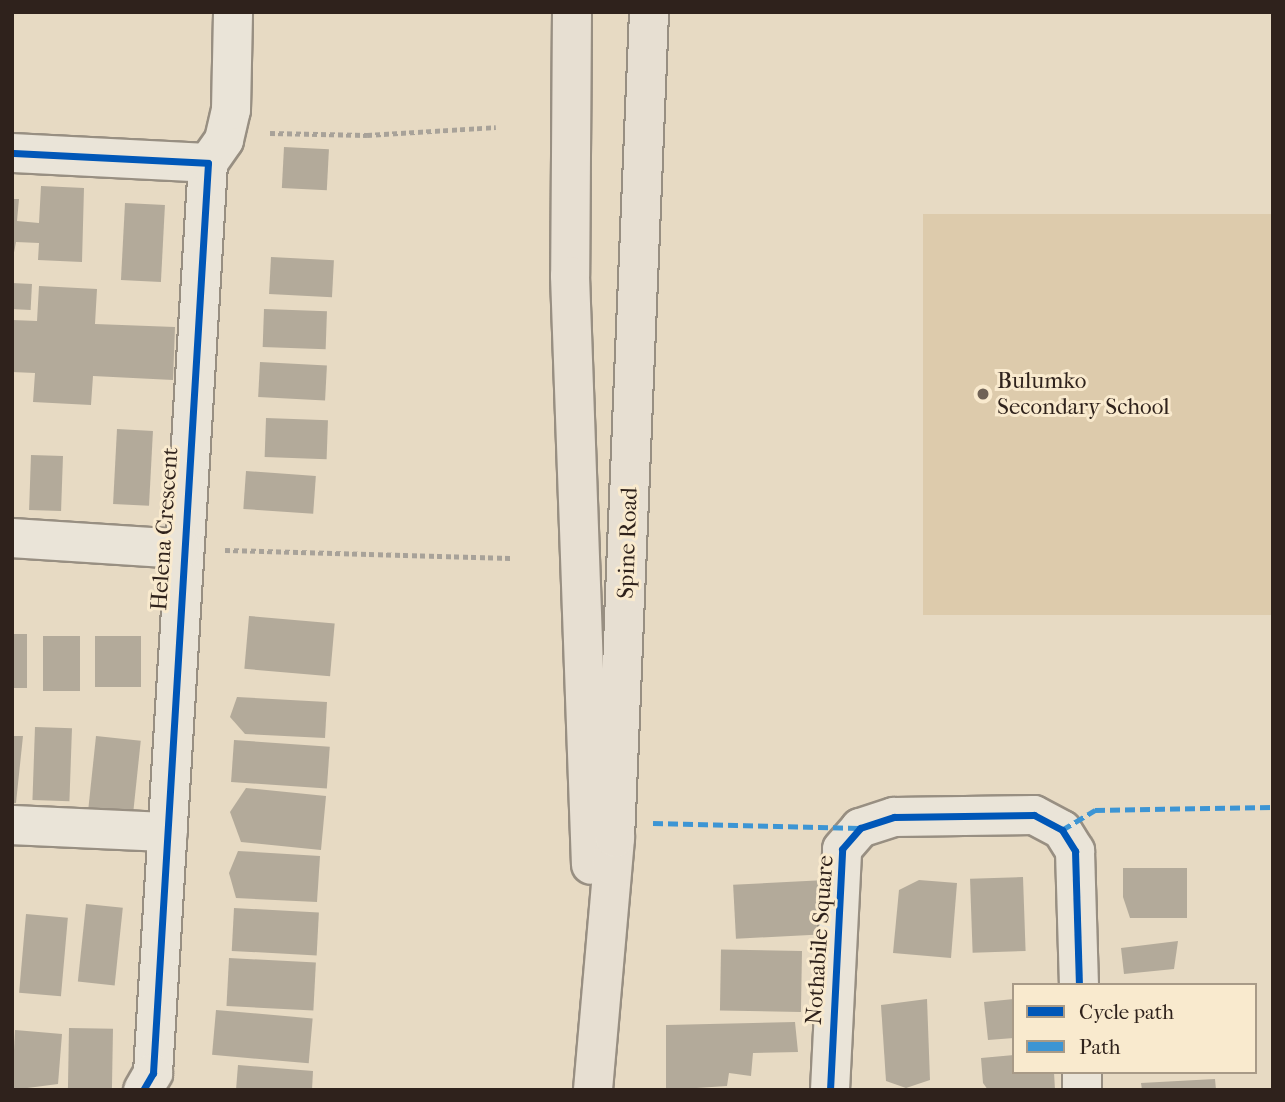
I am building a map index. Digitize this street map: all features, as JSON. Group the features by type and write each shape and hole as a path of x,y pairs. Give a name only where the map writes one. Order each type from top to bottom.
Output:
{"main road":[{"name":"Spine Road","path":"572,12 570,276 590,820 593,1082"},
{"name":"Spine Road","path":"593,1082 615,838 649,12"}],"street":[{"path":"12,153 208,163 224,141 228,125 233,12"},
{"name":"Helena Crescent","path":"143,1090 153,1073 182,549 208,163"},
{"path":"12,538 182,549"},
{"name":"Nothabile Square","path":"830,1090 842,849 860,828 894,817 1034,815 1062,830 1075,851 1079,983"},
{"path":"12,825 168,832"}],"path":[{"path":"228,125 257,132 367,135 496,127"},
{"path":"182,549 511,558"}],"shaded area":[{"path":"923,214 1273,214 1273,615 923,615"}],"building":[{"path":"284,147 329,149 327,190 282,188"},
{"path":"41,186 84,188 82,262 38,260 39,243 16,242 12,263 12,199 19,199 17,221 39,223"},
{"path":"125,203 165,205 161,282 121,280"},
{"path":"271,257 334,260 332,297 269,294"},
{"path":"12,283 32,284 31,310 12,309"},
{"path":"39,286 97,289 95,324 175,327 173,380 93,376 91,405 33,402 35,373 12,372 12,320 37,321"},
{"path":"264,309 327,311 326,349 263,347"},
{"path":"260,362 327,366 325,400 258,397"},
{"path":"266,418 328,420 327,459 265,457"},
{"path":"117,429 153,431 149,506 113,504"},
{"path":"31,455 63,456 61,511 29,510"},
{"path":"246,471 316,476 313,514 243,509"},
{"path":"249,616 335,623 330,676 244,669"},
{"path":"12,634 27,634 27,688 12,688"},
{"path":"43,636 80,636 80,691 43,691"},
{"path":"95,636 141,636 141,687 95,687"},
{"path":"237,697 327,702 325,738 245,734 230,717"},
{"path":"35,727 72,728 69,801 32,800"},
{"path":"12,736 23,736 16,803 12,803"},
{"path":"96,736 141,741 133,816 88,812"},
{"path":"234,740 330,747 327,789 231,782"},
{"path":"246,788 326,796 321,850 241,842 230,812"},
{"path":"238,851 320,856 317,902 236,898 229,873"},
{"path":"1123,868 1187,868 1187,918 1130,918 1123,897"},
{"path":"1023,877 1026,951 973,953 970,879"},
{"path":"826,880 829,934 736,939 733,885"},
{"path":"919,880 957,883 951,958 893,953 899,890"},
{"path":"86,904 123,908 115,985 78,982"},
{"path":"234,908 319,912 317,955 232,951"},
{"path":"26,914 68,918 61,996 19,993"},
{"path":"1178,941 1174,969 1124,974 1121,948"},
{"path":"721,950 802,951 801,1012 720,1011"},
{"path":"229,958 316,963 313,1010 226,1006"},
{"path":"927,999 930,1080 906,1088 886,1081 881,1005"},
{"path":"1012,999 1012,1038 988,1040 984,1002"},
{"path":"216,1010 313,1018 309,1063 212,1055"},
{"path":"795,1022 798,1052 753,1053 751,1076 729,1073 727,1086 666,1090 666,1025"},
{"path":"69,1028 113,1029 112,1090 68,1090"},
{"path":"15,1030 62,1034 58,1084 12,1090"},
{"path":"1012,1055 1012,1074 1054,1074 1055,1090 988,1090 983,1083 981,1058"},
{"path":"238,1065 313,1071 312,1090 236,1090"},
{"path":"1215,1079 1216,1090 1142,1090 1141,1083"}],"marked path":[{"path":"1062,830 1095,810 1273,807"},
{"path":"653,823 860,828"}],"cycle path":[{"path":"12,153 208,163 153,1073 143,1090"},
{"path":"830,1090 842,849 860,828 894,817 1034,815 1062,830 1075,851 1079,983"}],"place":[{"name":"Bulumko Secondary School","path":"983,394"}]}
